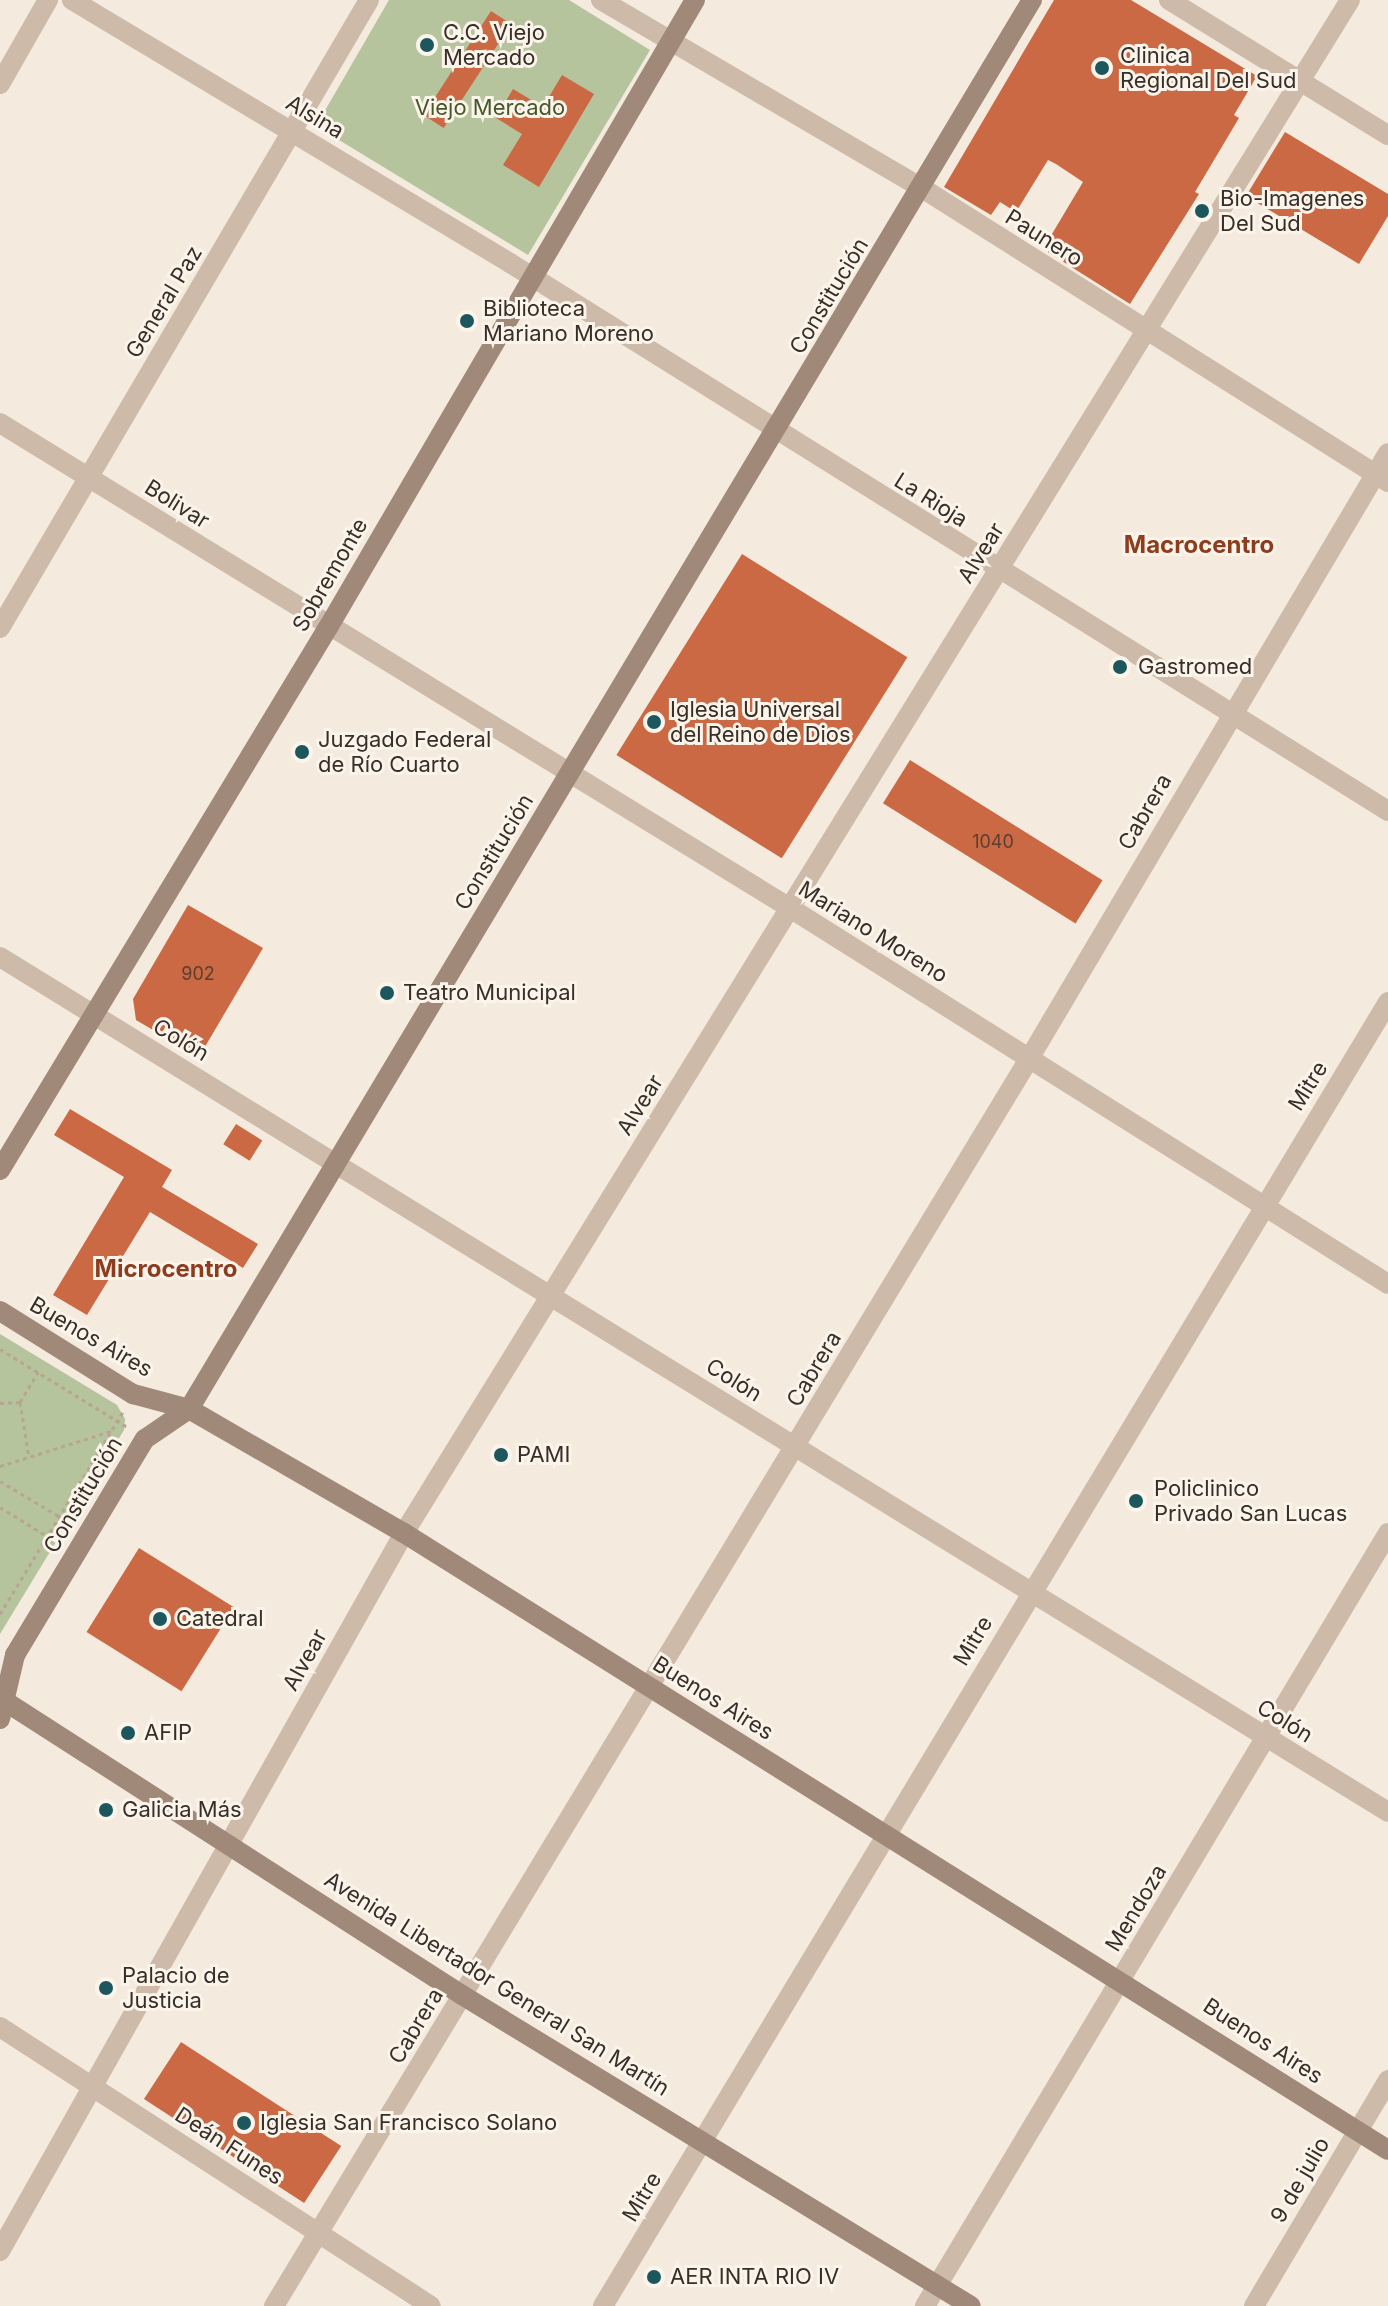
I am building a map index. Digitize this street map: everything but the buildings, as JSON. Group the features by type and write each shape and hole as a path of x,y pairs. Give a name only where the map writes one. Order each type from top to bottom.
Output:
{"main road":[{"name":"Sobremonte","path":"0,1170 329,626 695,0"},
{"name":"Constitución","path":"2,1708 15,1655 145,1439 189,1409 1032,0"},
{"name":"Buenos Aires","path":"0,1311 133,1394 189,1409 404,1533 1122,1979 1388,2150"},
{"name":"Avenida Libertador General San Martín","path":"2,1708 230,1845 462,1995 705,2140 971,2306"}],"street":[{"path":"0,84 48,0"},
{"name":"Alsina","path":"72,0 533,277"},
{"name":"General Paz","path":"0,628 369,0"},
{"name":"Paunero","path":"601,0 922,188 1381,478"},
{"path":"1169,0 1388,135"},
{"name":"Alvear","path":"0,2251 404,1533 1350,0"},
{"name":"La Rioja","path":"533,277 775,432 1388,811"},
{"name":"Bolivar","path":"0,423 329,626"},
{"name":"Cabrera","path":"274,2306 1029,1059 1230,714 1381,478 1388,453"},
{"name":"Mariano Moreno","path":"329,626 790,908 1388,1284"},
{"name":"Colón","path":"0,957 1388,1812"},
{"name":"Mitre","path":"603,2306 1388,1002"},
{"name":"Mendoza","path":"925,2306 1388,1533"},
{"name":"Deán Funes","path":"0,2027 431,2306"},
{"name":"9 de julio","path":"1254,2306 1388,2080"}],"path":[{"path":"0,1349 145,1439"},
{"path":"29,1457 20,1402 38,1372"},
{"path":"0,1614 133,1394"},
{"path":"0,1403 20,1402"},
{"path":"0,1466 111,1431"},
{"path":"0,1481 59,1516"},
{"path":"0,1507 47,1536"}],"green space":[{"name":"Viejo Mercado","path":"389,0 569,0 650,50 528,255 316,126"},
{"path":"0,1334 117,1405 125,1419 124,1430 0,1634"}],"place":[{"name":"C.C. Viejo Mercado","path":"427,45"},
{"name":"Clinica Regional Del Sud","path":"1102,68"},
{"name":"Bio-Imagenes Del Sud","path":"1202,211"},
{"name":"Biblioteca Mariano Moreno","path":"467,321"},
{"name":"Gastromed","path":"1120,667"},
{"name":"Iglesia Universal del Reino de Dios","path":"654,722"},
{"name":"Juzgado Federal de Río Cuarto","path":"302,752"},
{"name":"Teatro Municipal","path":"387,993"},
{"name":"PAMI","path":"501,1455"},
{"name":"Policlinico Privado San Lucas","path":"1136,1501"},
{"name":"Catedral","path":"160,1619"},
{"name":"AFIP","path":"128,1733"},
{"name":"Galicia Más","path":"106,1810"},
{"name":"Palacio de Justicia","path":"106,1988"},
{"name":"Iglesia San Francisco Solano","path":"244,2123"},
{"name":"AER INTA RIO IV","path":"654,2277"}],"district":[{"name":"Macrocentro","path":"1199,545"},
{"name":"Microcentro","path":"166,1269"}]}
